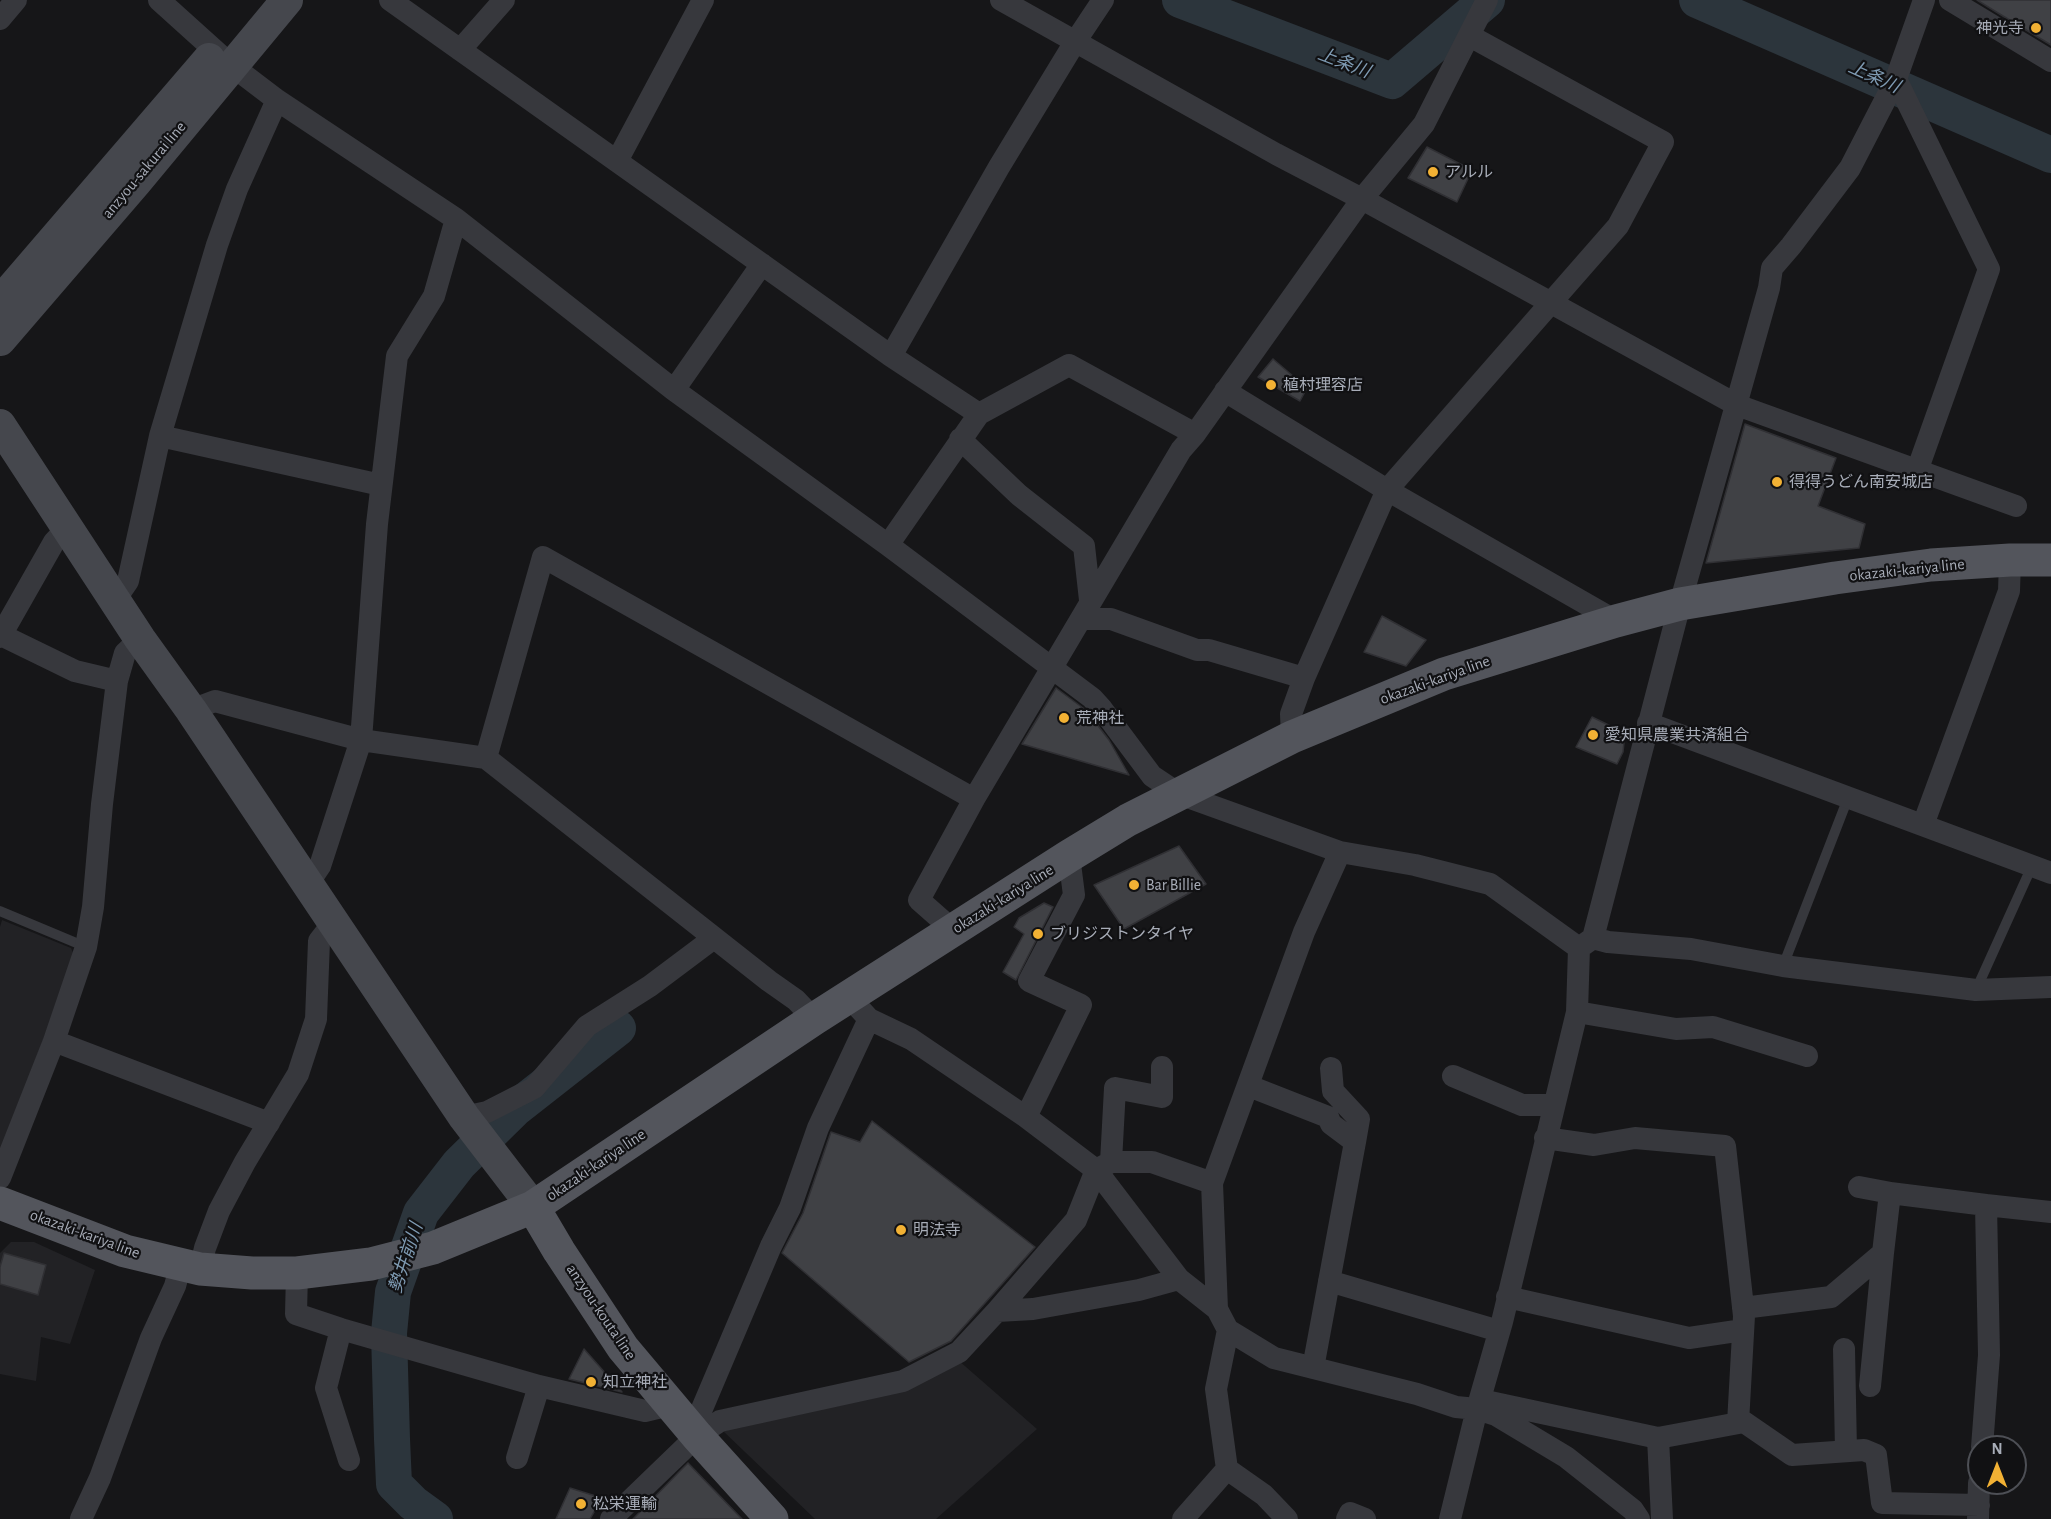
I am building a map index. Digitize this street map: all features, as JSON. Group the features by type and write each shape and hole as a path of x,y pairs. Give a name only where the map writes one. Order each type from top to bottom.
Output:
{"main road":[{"name":"okazaki-kariya line","path":"0,1203 125,1251 190,1266 252,1273 297,1273 371,1264 433,1248 533,1207 814,1019 859,1008 953,930 1069,856 1128,820 1292,736 1444,674 1616,621 1680,604 1845,577 1931,566 2010,560 2051,560"},
{"name":"anzyou-kouta line","path":"533,1207 623,1348 697,1436 772,1519"}],"street":[{"path":"0,19 16,0"},
{"path":"159,0 223,58 277,100 456,219 674,390 888,544 1092,698 1152,776 1179,794 1340,852 1415,865 1490,884 1586,943 1608,942 1691,949 1783,966 1976,990 2051,987"},
{"name":"anzyou-sakurai line","path":"0,340 136,182 223,58 259,0"},
{"name":"anzyou-sakurai line","path":"0,302 223,58 287,0"},
{"path":"390,0 891,356 979,414"},
{"path":"460,50 504,0"},
{"path":"617,161 703,0"},
{"path":"1001,0 1276,154 1737,405 2016,507"},
{"path":"891,356 999,167 1103,0"},
{"path":"953,930 918,900 974,799 1181,450 1195,434 1362,199 1424,124 1487,0"},
{"path":"1450,1519 1478,1404 1508,1297 1577,1012 1586,943 1737,405 1769,288 1772,268 1850,168 1896,80 1924,0"},
{"path":"1950,0 2051,61"},
{"path":"1292,736 1292,714 1304,678 1387,490 1618,226 1663,142 1470,36"},
{"path":"1896,80 1989,269 1917,471"},
{"path":"115,600 128,581 160,436 217,245 237,189 277,100"},
{"path":"308,884 320,866 362,740 377,524 398,356 434,296 456,219"},
{"path":"674,390 762,264"},
{"path":"888,544 979,414 1069,365 1195,434"},
{"path":"1225,391 1387,490 1616,621"},
{"path":"0,425 140,639 191,710 464,1117 533,1207"},
{"path":"160,436 381,485"},
{"path":"960,439 1019,495 1083,546 1086,610"},
{"path":"68,528 54,542 0,636 75,671 117,681"},
{"path":"486,758 543,557 974,799"},
{"path":"1923,825 2009,591 2010,560"},
{"path":"1086,610 1197,650 1209,650 1304,678"},
{"path":"0,1178 54,1041 86,947 93,907 102,804 117,681 125,653 140,639"},
{"path":"191,710 215,702 362,740 486,758 796,1000 814,1019"},
{"path":"1648,723 2042,869"},
{"path":"1217,1309 1212,1183 1304,932 1340,852"},
{"path":"1026,1117 1081,1005 1029,981 1074,895 1069,856"},
{"path":"81,1519 100,1478 151,1338 175,1286 205,1248 219,1211 245,1162 298,1074 316,1019 319,941 333,923"},
{"path":"464,1117 487,1112 534,1088 587,1026 650,986 714,938"},
{"path":"697,1436 700,1412 771,1246 790,1208 859,1008 911,1039 1026,1117 1104,1166 1179,1279 1217,1309 1228,1330 1274,1358 1417,1394 1456,1407 1478,1404 1658,1438 1744,1422 1792,1455 1864,1450 1876,1455 1882,1503 1979,1502"},
{"path":"1577,1012 1676,1029 1713,1028 1807,1056"},
{"path":"54,1041 269,1123"},
{"path":"611,1519 697,1436 720,1421 903,1381 959,1353 1076,1220 1104,1166 1115,1088 1162,1096 1162,1067"},
{"path":"1313,1368 1359,1119 1333,1091 1331,1068"},
{"path":"1453,1076 1522,1105 1554,1105"},
{"path":"1248,1086 1328,1117 1331,1125 1355,1142"},
{"path":"1545,1138 1594,1145 1635,1138 1725,1146 1743,1319 1738,1423"},
{"path":"1104,1166 1152,1162 1212,1183"},
{"path":"1858,1187 1896,1194"},
{"path":"1870,1386 1890,1193 2051,1212"},
{"path":"1983,1435 1989,1354 1986,1205"},
{"path":"1508,1297 1689,1338 1743,1319 1831,1297 1883,1254"},
{"path":"297,1273 296,1314 539,1386 645,1411 670,1405"},
{"path":"997,1311 1033,1309 1139,1290 1179,1279"},
{"path":"1329,1281 1499,1331"},
{"path":"341,1329 326,1388 349,1460"},
{"path":"1228,1330 1215,1389 1227,1469 1264,1495 1287,1519"},
{"path":"1844,1349 1846,1451"},
{"path":"517,1458 539,1386"},
{"path":"1478,1404 1566,1457 1633,1510 1639,1519"},
{"path":"1658,1438 1662,1519"},
{"path":"1183,1519 1227,1469"},
{"path":"1347,1519 1350,1513 1365,1519"}],"lane":[{"path":"1783,966 1848,798"},
{"path":"1976,990 2042,869"},
{"path":"0,911 86,947"}],"shaded area":[{"path":"2,920 71,948 75,957 0,1152 0,927"},
{"path":"11,1242 34,1242 95,1270 70,1344 41,1337 36,1381 0,1374 0,1253"},
{"path":"958,1360 1037,1429 936,1519 815,1519 722,1430"}],"building":[{"name":"神光寺","path":"1977,0 2051,0 2051,45 1998,13"},
{"path":"1427,147 1472,170 1457,202 1408,178"},
{"path":"1273,359 1307,388 1300,401 1258,377"},
{"name":"得得うどん南安城店","path":"1745,424 1836,458 1818,506 1865,524 1859,548 1706,563"},
{"path":"1382,616 1426,640 1406,666 1364,652"},
{"path":"1056,688 1083,708 1092,718 1109,740 1129,775 1022,744"},
{"path":"1592,717 1625,733 1623,752 1617,764 1576,747"},
{"path":"1179,846 1206,884 1124,929 1094,885"},
{"path":"1044,903 1053,907 1016,980 1003,972 1024,934 1014,927 1019,918"},
{"name":"明法寺","path":"872,1121 1035,1247 951,1341 909,1362 782,1253 803,1213 831,1132 860,1142"},
{"path":"4,1253 46,1265 38,1295 0,1284 0,1267"},
{"path":"584,1349 622,1392 569,1379"},
{"path":"688,1463 742,1519 633,1519 680,1471"},
{"path":"570,1488 602,1498 590,1519 556,1519"}],"waterway":[{"name":"上条川","path":"1180,0 1392,81 1487,0"},
{"name":"上条川","path":"1697,0 2051,155"},
{"name":"勢井前川","path":"435,1519 413,1503 394,1484 389,1333 393,1292 421,1213 459,1164 516,1108 618,1028"}],"place":[{"name":"神光寺","path":"2036,28"},
{"name":"アルル","path":"1433,172"},
{"name":"植村理容店","path":"1271,385"},
{"name":"得得うどん南安城店","path":"1777,482"},
{"name":"荒神社","path":"1064,718"},
{"name":"愛知県農業共済組合","path":"1593,735"},
{"name":"Bar Billie","path":"1134,885"},
{"name":"ブリジストンタイヤ","path":"1038,934"},
{"name":"明法寺","path":"901,1230"},
{"name":"知立神社","path":"591,1382"},
{"name":"松栄運輸","path":"581,1504"}]}
